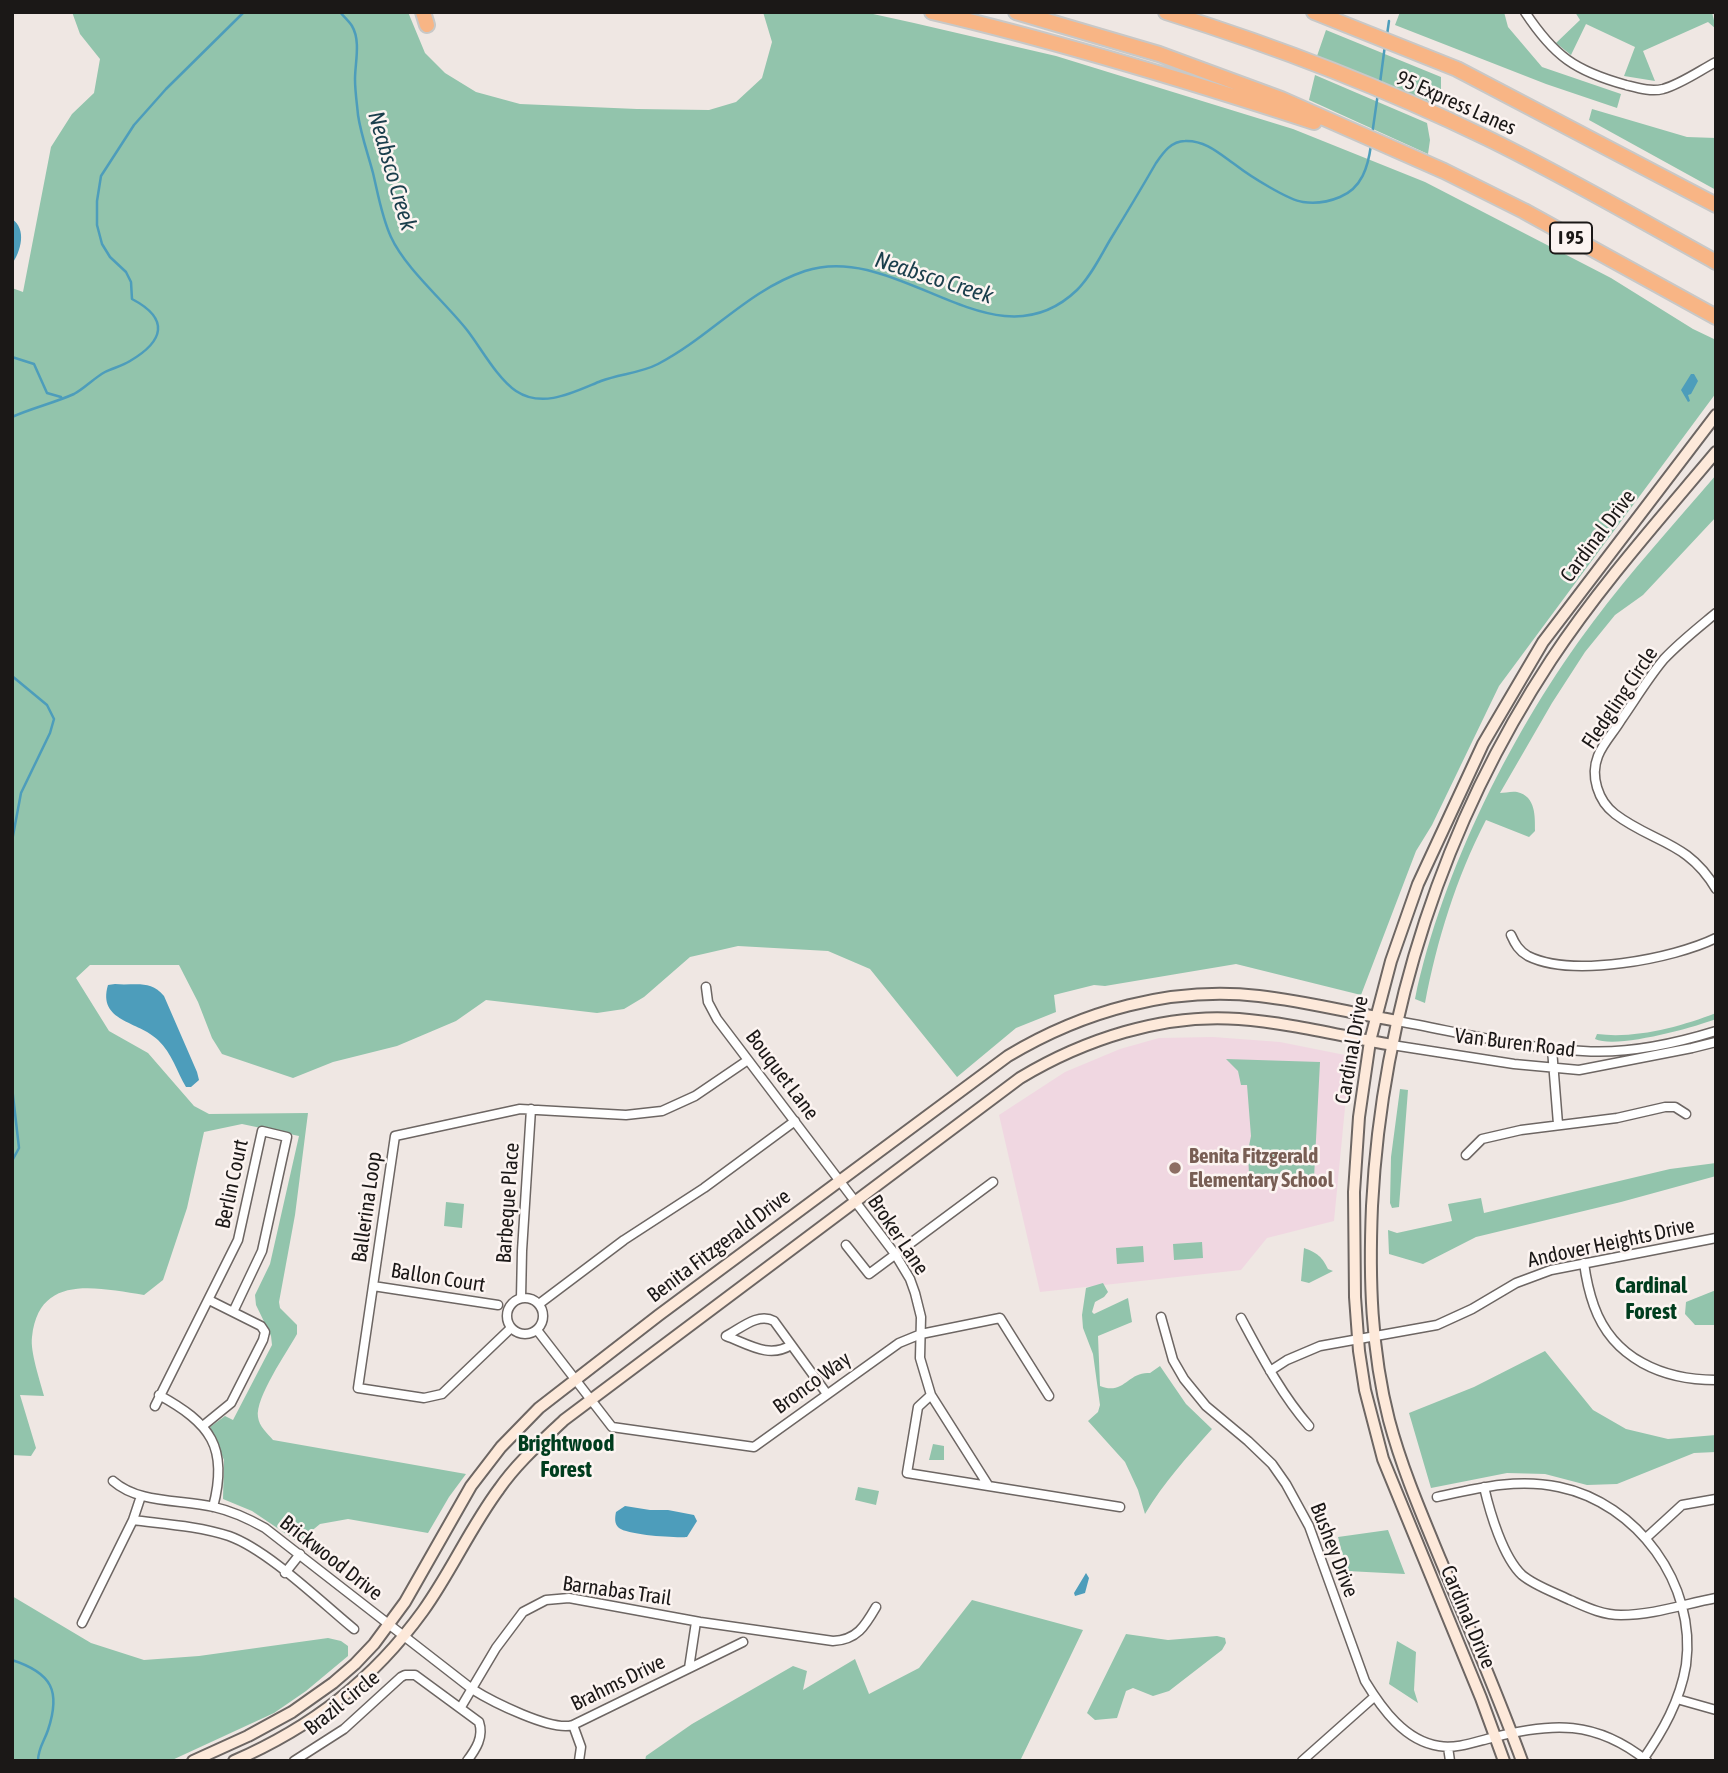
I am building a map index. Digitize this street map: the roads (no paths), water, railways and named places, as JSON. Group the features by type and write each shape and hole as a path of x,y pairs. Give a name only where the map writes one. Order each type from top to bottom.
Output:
{"highway":[{"path":"932,12 1022,33 1311,116"},
{"name":"I 95","path":"1016,12 1171,58 1425,162 1524,211 1716,317"},
{"name":"95 Express Lanes","path":"1166,12 1317,65 1425,110 1552,171 1716,262"},
{"path":"1314,12 1437,60 1716,205"}],"main road":[{"name":"Cardinal Drive","path":"1504,1761 1383,1459 1365,1390 1358,1339 1354,1182 1359,1117 1370,1041 1401,929 1418,884 1487,735 1543,642 1716,415"},
{"name":"Cardinal Drive","path":"1522,1761 1401,1461 1382,1390 1373,1336 1371,1257 1374,1169 1392,1045 1396,1021 1433,897 1462,823 1499,747 1551,660 1590,604 1716,452"},
{"name":"Benita Fitzgerald Drive","path":"193,1761 274,1723 310,1700 355,1664 388,1626 413,1590 471,1486 486,1465 539,1408 574,1378 1008,1056 1049,1032 1100,1013 1176,996 1236,994 1279,998 1396,1021"},
{"path":"234,1761 305,1725 365,1678 403,1637 444,1578 499,1488 535,1447 590,1398 1020,1078 1065,1053 1110,1036 1162,1025 1238,1019 1392,1045"}],"street":[{"path":"1525,12 1539,34 1570,64 1595,75 1642,89 1665,89 1716,62"},
{"name":"Fledgling Circle","path":"1716,613 1678,646 1650,677 1602,750 1595,770 1601,798 1615,815 1671,844 1688,856 1716,889"},
{"path":"1511,935 1516,945 1528,956 1556,964 1578,965 1656,958 1716,938"},
{"name":"Bouquet Lane","path":"706,987 711,1009 839,1180"},
{"name":"Van Buren Road","path":"1396,1021 1552,1049 1586,1052 1625,1050 1676,1042 1716,1031"},
{"name":"Van Buren Road","path":"1392,1045 1579,1070 1716,1042"},
{"path":"1552,1049 1558,1124"},
{"name":"Ballerina Loop","path":"521,1298 509,1307 507,1318 511,1328 442,1394 424,1398 358,1388 395,1136 514,1110 626,1115 662,1111 695,1096 748,1060"},
{"path":"1466,1155 1476,1143 1489,1136 1558,1124 1617,1118 1668,1106 1686,1114"},
{"name":"Barbeque Place","path":"521,1298 531,1110"},
{"path":"539,1304 624,1240 704,1188 795,1121"},
{"name":"Berlin Court","path":"155,1406 238,1240 262,1131 287,1137 262,1251 233,1312"},
{"name":"Broker Lane","path":"839,1180 895,1254 909,1279 921,1317 920,1358 931,1395 988,1485"},
{"path":"846,1245 869,1274 993,1182"},
{"name":"Andover Heights Drive","path":"1270,1371 1303,1352 1337,1342 1437,1325 1464,1314 1533,1276 1716,1238"},
{"path":"1584,1264 1598,1316 1615,1341 1628,1354 1668,1375 1716,1380"},
{"name":"Ballon Court","path":"373,1286 498,1305"},
{"path":"511,1328 521,1334 532,1333 543,1320 544,1315 539,1304 531,1298 521,1298"},
{"path":"204,1425 231,1403 265,1332 261,1326 209,1300"},
{"name":"Bushey Drive","path":"1161,1317 1173,1360 1194,1393 1265,1457 1298,1505 1309,1526 1357,1664 1374,1696 1389,1716 1412,1735 1427,1743 1448,1747 1549,1726 1583,1729 1616,1740 1645,1760"},
{"name":"Bronco Way","path":"574,1378 612,1427 754,1447 890,1348 921,1334 1000,1318 1049,1396"},
{"path":"1241,1318 1270,1371 1309,1426"},
{"path":"791,1345 770,1352 726,1336 757,1319 774,1321 827,1394"},
{"path":"537,1330 574,1378"},
{"path":"159,1395 187,1410 204,1425 214,1444 219,1480 213,1507"},
{"path":"931,1395 918,1408 907,1473 1119,1507"},
{"name":"Brickwood Drive","path":"113,1481 121,1488 141,1496 213,1507 265,1528 403,1637"},
{"path":"1437,1497 1484,1487 1523,1483 1571,1490 1605,1504 1646,1538 1668,1569 1682,1606 1686,1627 1686,1654 1677,1699 1645,1760"},
{"path":"1484,1487 1489,1511 1512,1561 1523,1576 1532,1582 1590,1609 1611,1615 1669,1610 1716,1598"},
{"path":"82,1623 133,1520 141,1496"},
{"path":"1646,1538 1682,1505 1716,1499"},
{"path":"133,1520 209,1531 230,1537 257,1550 354,1629"},
{"path":"285,1573 300,1553"},
{"name":"Barnabas Trail","path":"461,1707 496,1648 523,1612 547,1600 569,1598 696,1622 787,1636 842,1641 864,1628 876,1606"},
{"name":"Barnabas Trail","path":"689,1668 696,1622"},
{"name":"Brahms Drive","path":"403,1637 472,1689 495,1702 549,1724 564,1727 743,1642"},
{"name":"Brazil Circle","path":"294,1761 344,1729 405,1675 415,1675 474,1717 481,1728 479,1741 467,1761"},
{"path":"1302,1761 1374,1696"},
{"path":"1677,1699 1716,1710"},
{"path":"573,1725 581,1747 579,1761"},
{"path":"1448,1747 1450,1761"}],"water":[{"path":"12,219 20,228 21,240 12,264"},
{"path":"1691,374 1694,374 1698,381 1688,395 1688,402 1681,390"},
{"path":"108,985 148,985 164,996 197,1072 199,1080 191,1087 186,1087 171,1057 158,1040 114,1014 108,1007"},
{"path":"625,1506 694,1515 697,1521 687,1537 632,1532 619,1528 616,1522 616,1512"},
{"path":"1086,1573 1089,1578 1085,1593 1075,1596 1074,1593"}],"waterway":[{"name":"Neabsco Creek","path":"12,417 74,394 101,374 127,363 150,346 156,338 157,322 152,314 132,299 131,282 126,272 110,257 102,244 97,225 101,176 134,125 166,89 244,12"},
{"name":"Neabsco Creek","path":"340,12 355,32 355,84 359,122 383,214 397,249 467,330 502,379 516,391 537,399 569,394 658,364 695,341 765,290 805,271 840,266 875,272 979,311 1013,316 1045,311 1077,290 1087,279 1156,163 1168,148 1176,143 1200,143 1279,192 1296,200 1312,203 1335,199 1354,188 1366,169 1371,145"},
{"name":"Neabsco Creek","path":"1387,35 1389,21"},
{"name":"Neabsco Creek","path":"1380,83 1385,45"},
{"name":"Neabsco Creek","path":"1372,135 1378,93"},
{"path":"12,357 34,364 47,393 61,397"},
{"name":"Neabsco Creek","path":"12,676 47,705 54,719 21,793 12,841"},
{"name":"Neabsco Creek","path":"12,1087 19,1148 12,1161"},
{"name":"Neabsco Creek","path":"12,1660 36,1671 50,1685 53,1694 52,1716 38,1761"}],"place":[{"name":"Benita Fitzgerald Elementary School","path":"1175,1168"}],"district":[{"name":"Cardinal Forest","path":"1651,1299"},
{"name":"Brightwood Forest","path":"566,1457"}]}
